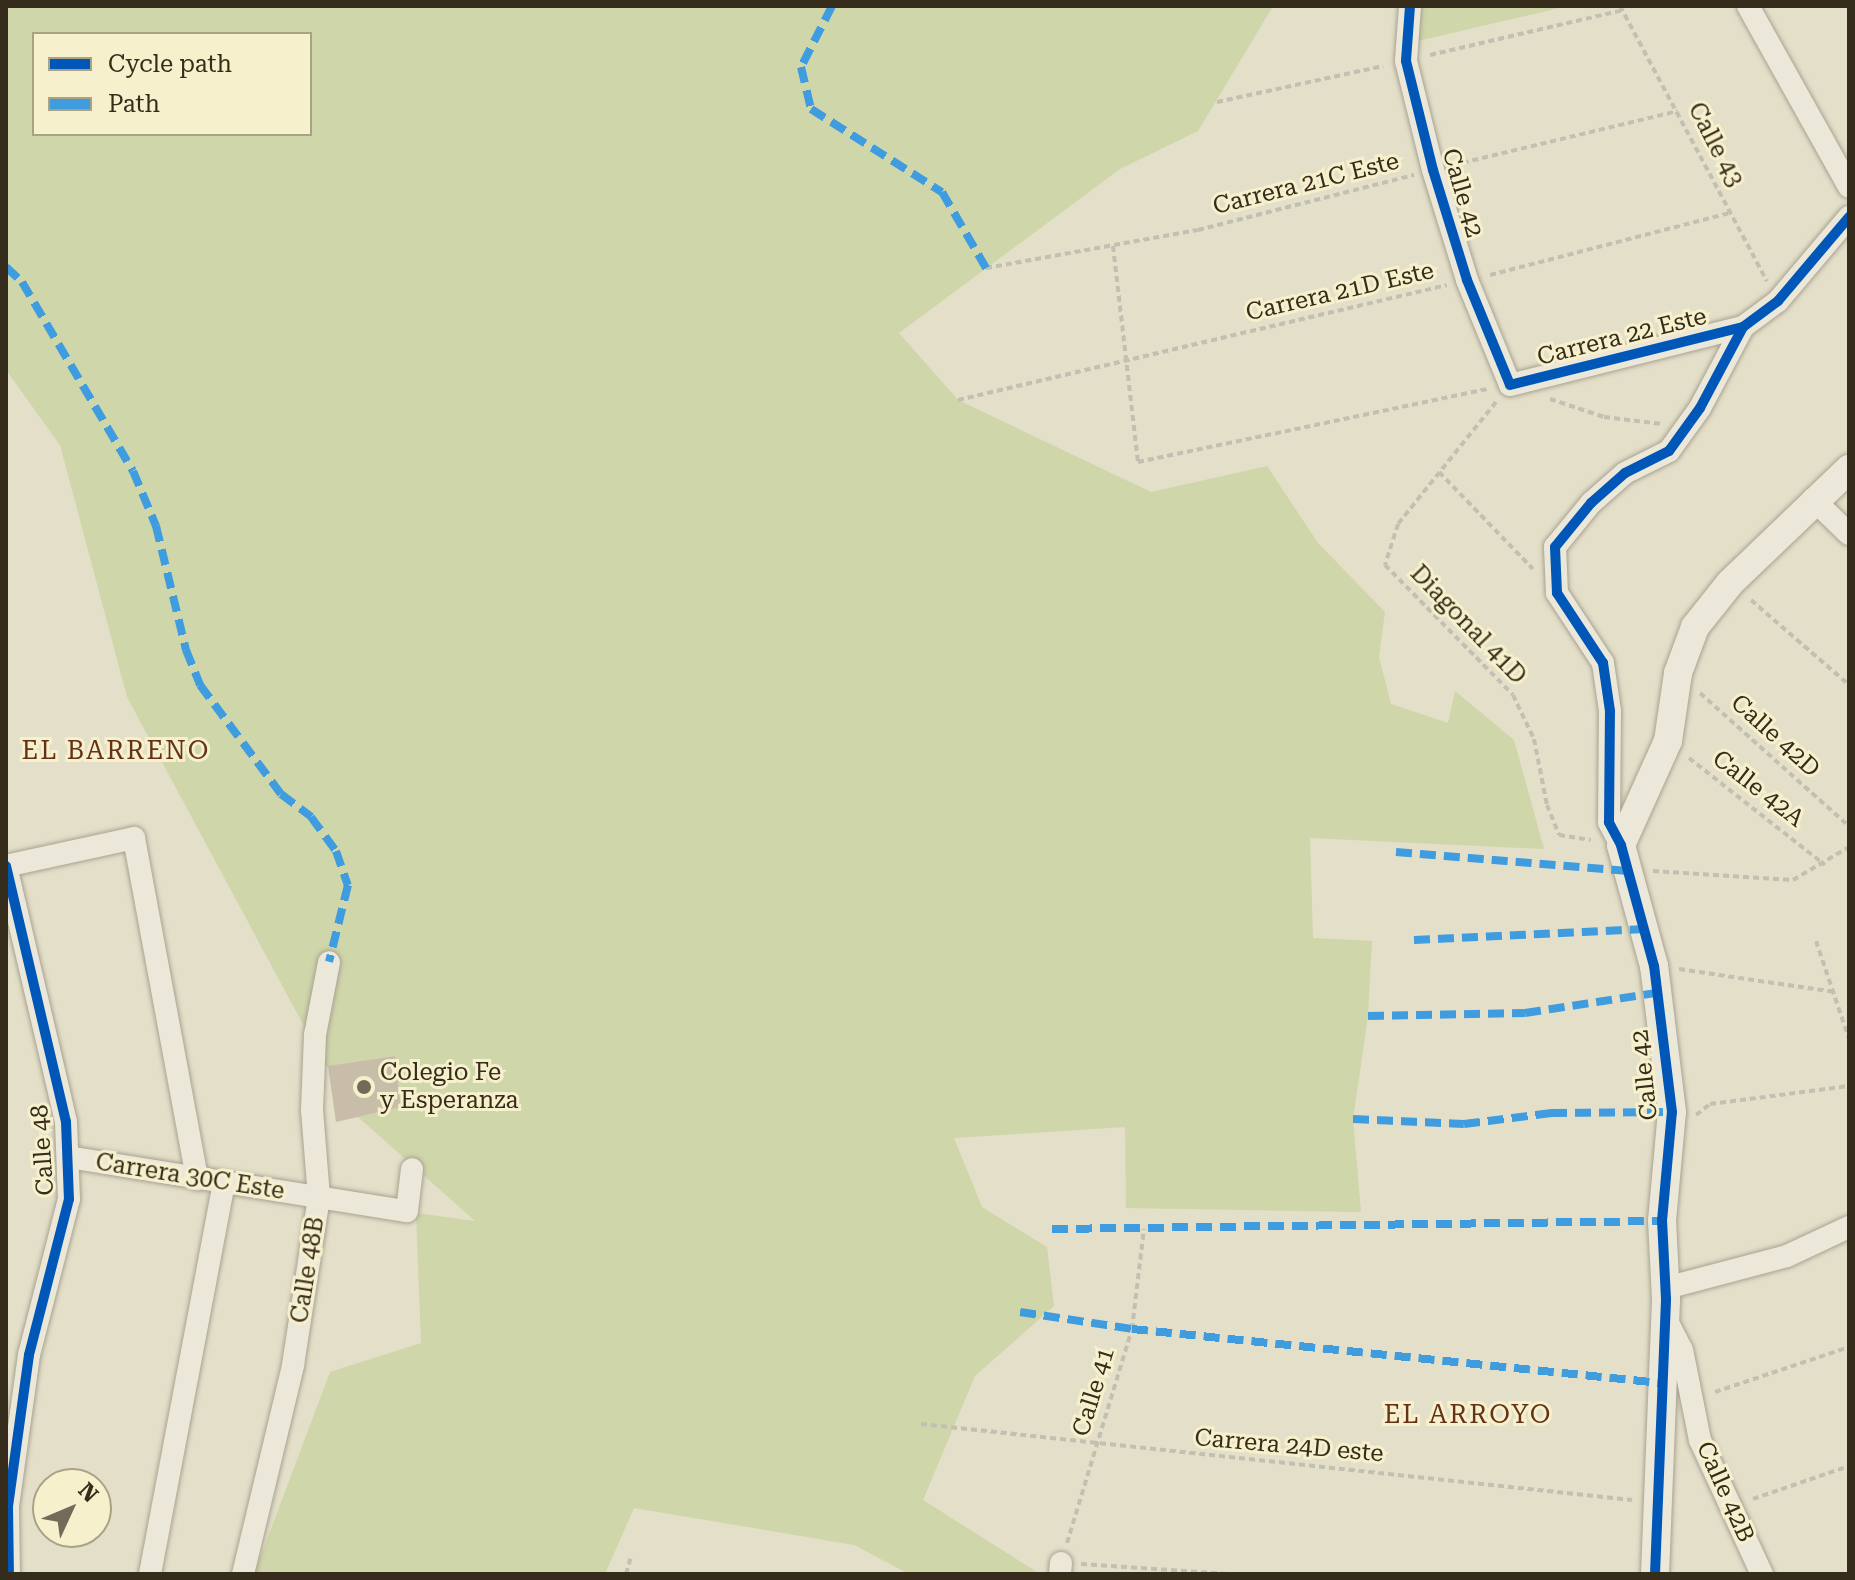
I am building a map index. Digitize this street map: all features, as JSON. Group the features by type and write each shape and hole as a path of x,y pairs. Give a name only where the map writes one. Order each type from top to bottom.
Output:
{"street":[{"name":"Calle 42","path":"1410,6 1406,61 1433,170 1467,280 1510,385"},
{"path":"1748,6 1849,187"},
{"path":"1557,593 1555,547 1591,503 1625,473 1669,451 1688,427 1743,327 1778,301 1849,217"},
{"name":"Carrera 22 Este","path":"1510,385 1743,327"},
{"path":"1625,858 1668,741 1678,673 1695,627 1730,583 1813,499 1849,469"},
{"path":"1813,499 1849,534"},
{"name":"Calle 42","path":"1557,593 1603,663 1610,711 1609,822 1625,858 1654,966 1672,1112 1662,1221 1666,1288 1654,1503 1655,1574"},
{"path":"6,866 134,838 197,1179"},
{"name":"Calle 48","path":"6,866 66,1122 69,1199 29,1355 7,1506 9,1574"},
{"name":"Calle 48B","path":"243,1574 293,1365 319,1197 313,1095 315,1035 329,962"},
{"name":"Carrera 30C Este","path":"68,1157 407,1211 412,1169"},
{"path":"150,1574 224,1183"},
{"path":"1666,1288 1787,1256 1849,1227"},
{"name":"Calle 42B","path":"1665,1317 1682,1350 1700,1440 1728,1507 1762,1574"}],"path":[{"path":"1113,245 1125,361"},
{"path":"1557,593 1439,472 1510,385 1604,417 1688,427"},
{"path":"1730,583 1849,685"},
{"path":"1625,858 1793,880 1825,865 1849,847"},
{"path":"1816,941 1849,1039"},
{"path":"1654,966 1835,992"},
{"path":"1669,1153 1710,1104 1849,1086"},
{"path":"1692,1400 1849,1347"},
{"path":"1728,1507 1849,1466"},
{"path":"626,1574 631,1557"},
{"path":"1061,1568 1226,1574"}],"green space":[{"path":"6,6 1273,6 1198,131 1120,169 899,333 958,400 1151,492 1267,466 1318,543 1385,612 1379,657 1391,704 1448,723 1455,691 1514,740 1544,849 1310,838 1313,938 1372,941 1368,1016 1353,1119 1361,1212 1126,1208 1125,1127 954,1138 982,1207 1047,1247 1054,1306 975,1376 923,1500 1040,1574 909,1574 854,1545 634,1508 605,1574 254,1574 330,1372 421,1343 416,1213 475,1221 358,1117 401,1107 395,1056 326,1067 127,697 60,445 6,370"},
{"path":"1422,6 1568,6 1418,41"}],"building":[{"name":"Colegio Fe y Esperanza","path":"395,1056 401,1107 336,1122 328,1066"}],"marked path":[{"path":"832,6 801,67 811,109 942,192 986,268"},
{"path":"6,267 22,282 133,471 156,526 186,650 200,685 281,794 311,817 336,851 348,885 329,962"},
{"path":"1396,852 1628,871"},
{"path":"1414,940 1646,929"},
{"path":"1368,1016 1525,1013 1656,993"},
{"path":"1353,1119 1464,1124 1551,1113 1672,1112"},
{"path":"1052,1229 1662,1221"},
{"path":"1020,1312 1132,1329 1661,1383"}],"cycle path":[{"path":"1410,6 1406,61 1433,170 1467,280 1510,385 1743,327"},
{"path":"1655,1574 1666,1299 1662,1221 1672,1112 1654,966 1621,845 1609,822 1610,711 1603,663 1557,593 1555,547 1591,503 1625,473 1669,451 1700,408 1743,327 1778,301 1849,217"},
{"path":"6,866 66,1122 69,1199 29,1355 8,1506 9,1574"}],"place":[{"name":"Colegio Fe y Esperanza","path":"364,1087"}],"district":[{"name":"EL BARRENO","path":"116,751"},
{"name":"EL ARROYO","path":"1468,1415"}]}
